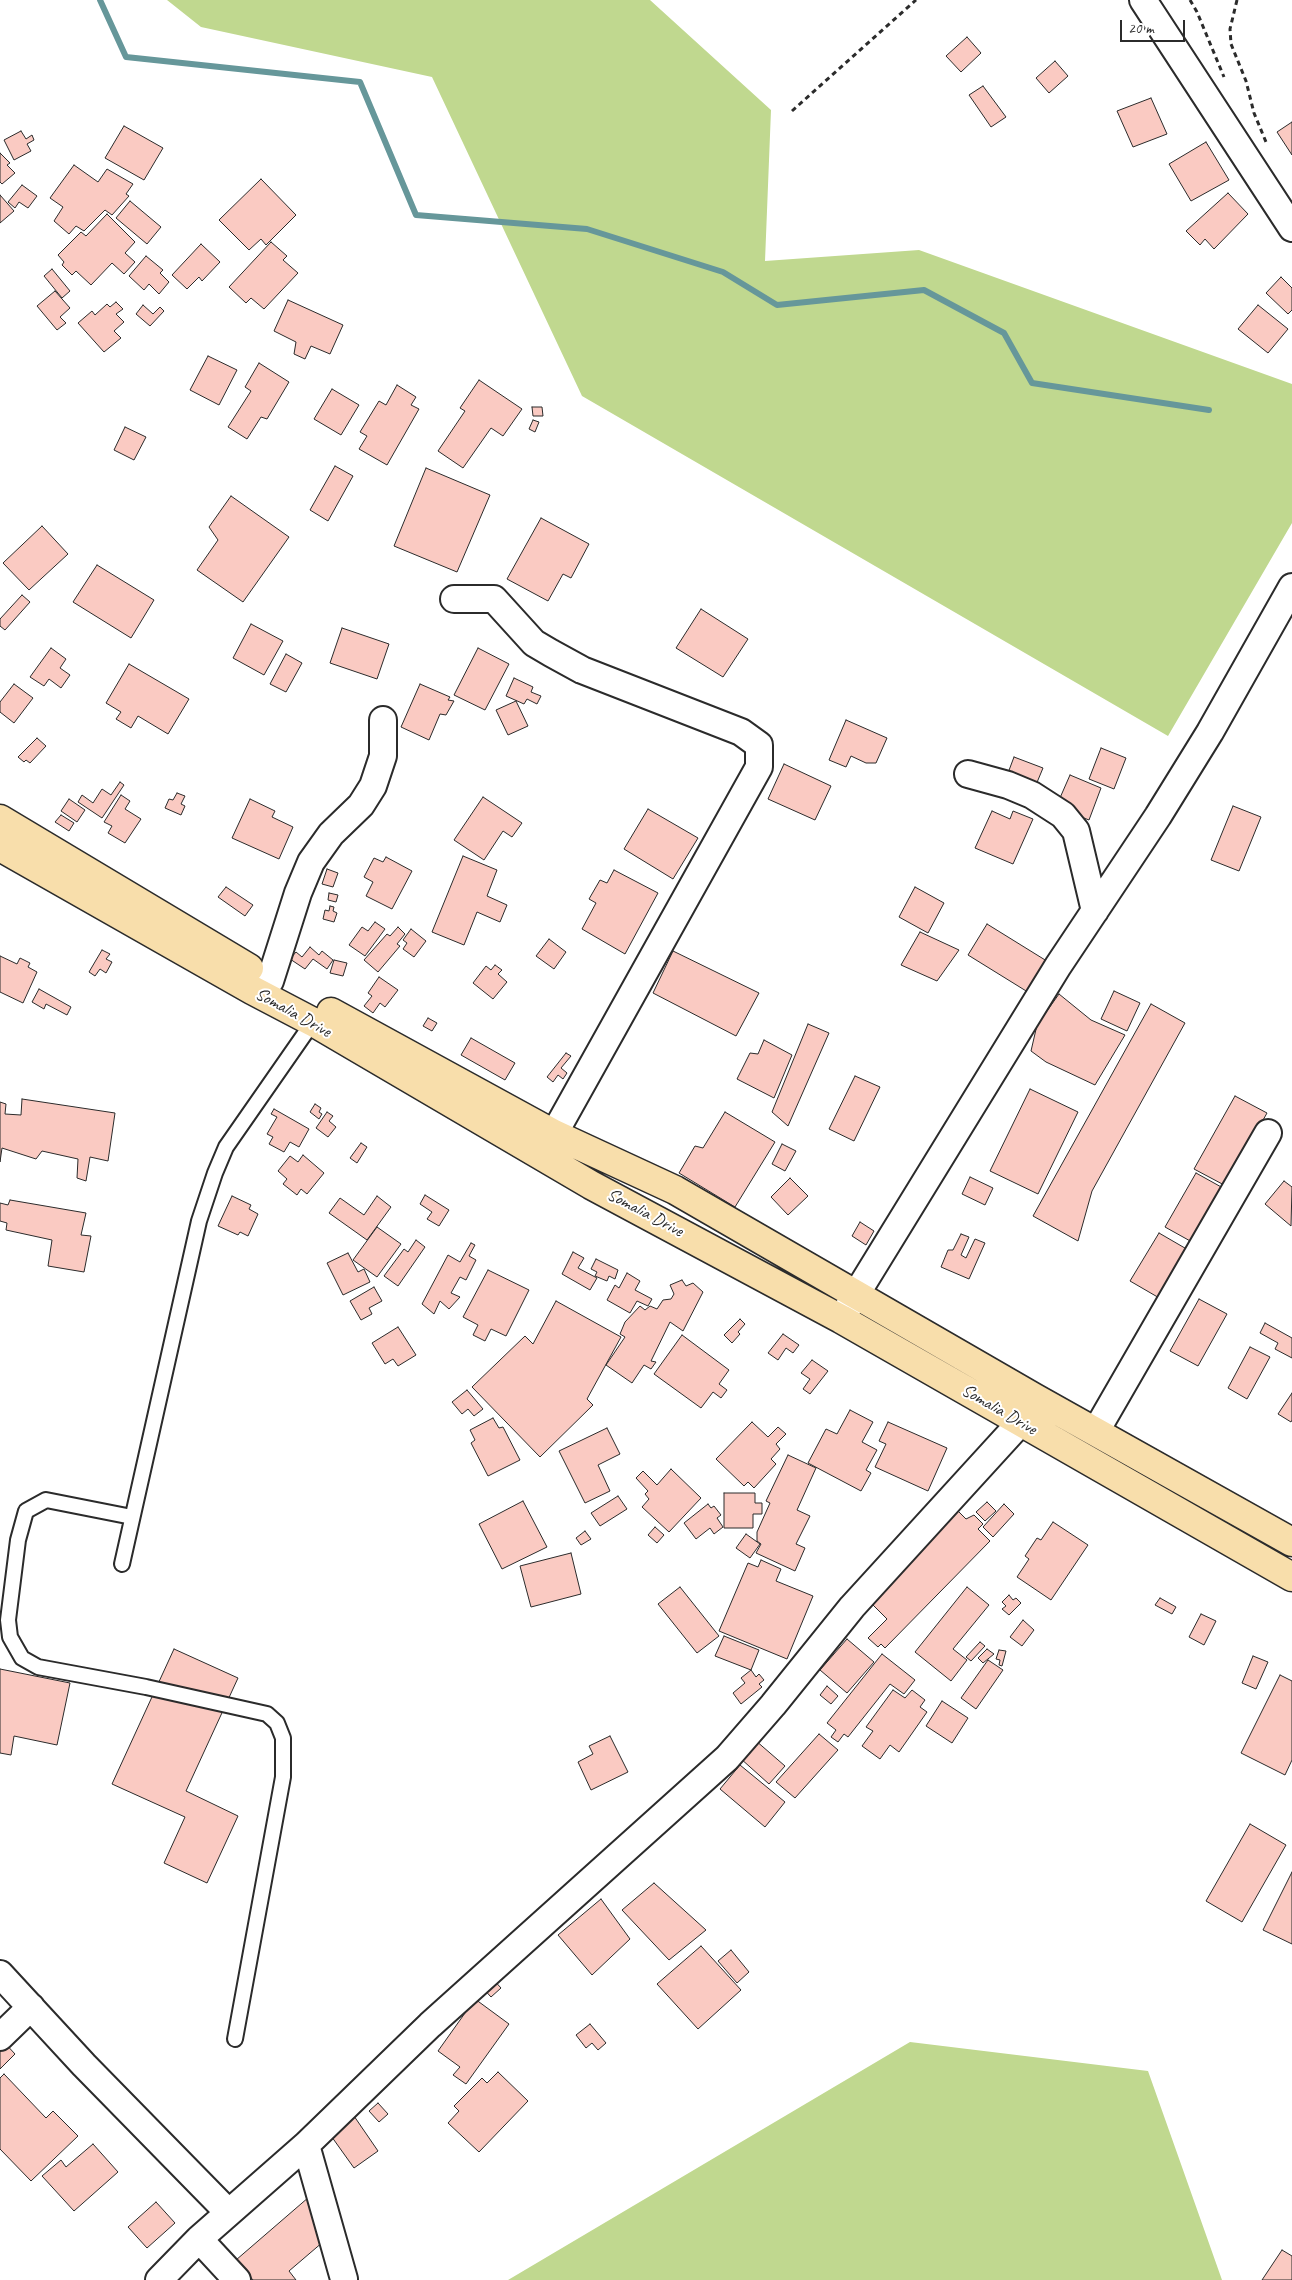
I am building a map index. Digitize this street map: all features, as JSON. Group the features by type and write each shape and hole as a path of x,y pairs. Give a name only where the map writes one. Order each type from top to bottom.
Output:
{"main road":[{"name":"Somalia Drive","path":"0,819 270,981 333,1013 554,1134 676,1190 1035,1398 1292,1542"},
{"name":"Somalia Drive","path":"0,847 252,990 313,1022 592,1184 840,1318 1020,1423 1292,1577"}],"street":[{"path":"1143,0 1292,228"},
{"path":"840,1318 1058,966 1158,816 1210,732 1292,587"},
{"path":"454,599 494,599 534,643 551,653 582,670 741,732 759,745 759,767 554,1134"},
{"path":"270,981 298,893 311,862 331,834 362,805 373,786 383,756 383,720"},
{"path":"968,774 1008,785 1032,795 1063,815 1076,831 1095,911"},
{"path":"1096,1431 1268,1133"},
{"path":"159,2280 198,2239 306,2145 430,2025 727,1758 774,1705 852,1608 914,1542 1020,1423"},
{"path":"0,1974 228,2212"},
{"path":"0,2037 31,2007"},
{"path":"306,2145 344,2279"},
{"path":"198,2239 237,2280"}],"lane":[{"path":"122,1564 198,1221 226,1147 313,1022"},
{"path":"132,1517 46,1500 26,1511 18,1540 8,1620 10,1637 22,1658 38,1667 146,1687 267,1714 277,1724 283,1738 283,1777 235,2039"}],"path":[{"path":"792,111 916,0"},
{"path":"1237,0 1230,29 1231,44 1246,81"}],"green space":[{"path":"167,0 650,0 771,110 765,261 919,250 1292,384 1292,523 1168,736 582,396 432,77 201,27"},
{"path":"910,2042 1148,2071 1222,2280 508,2280"}],"building":[{"path":"967,37 981,53 961,72 946,56"},
{"path":"1055,61 1068,76 1049,93 1036,78"},
{"path":"983,86 1006,117 991,127 969,95"},
{"path":"1151,98 1167,134 1133,147 1117,111"},
{"path":"1292,122 1292,155 1277,132"},
{"path":"124,126 163,148 144,180 105,158"},
{"path":"21,131 26,139 32,135 34,140 27,144 31,151 14,160 4,140"},
{"path":"1206,142 1229,180 1191,201 1169,164"},
{"path":"0,153 10,163 7,165 15,173 2,184 0,182"},
{"path":"74,165 98,182 107,169 133,184 126,194 129,196 112,215 105,210 84,231 76,226 69,234 54,221 63,207 50,198"},
{"path":"261,179 296,215 266,245 261,239 249,250 219,220"},
{"path":"22,185 37,196 28,208 19,202 15,208 8,202"},
{"path":"1228,193 1248,214 1214,249 1205,239 1200,245 1186,231"},
{"path":"0,195 14,211 0,223"},
{"path":"130,201 161,227 147,244 116,218"},
{"path":"107,214 135,242 125,253 135,262 124,274 112,263 91,285 76,271 72,275 62,265 64,262 58,255 81,232 86,236"},
{"path":"271,242 287,256 283,260 298,273 264,309 251,298 246,303 229,287"},
{"path":"201,244 220,262 202,281 199,277 187,289 172,275"},
{"path":"146,256 163,270 160,273 169,282 159,294 149,284 144,290 129,276"},
{"path":"52,269 70,291 62,298 44,276"},
{"path":"1281,277 1292,288 1292,310 1288,314 1266,293"},
{"path":"55,291 70,308 60,317 66,323 57,330 37,306"},
{"path":"288,300 343,325 330,354 311,346 305,359 294,354 296,342 274,331"},
{"path":"116,302 123,309 116,314 124,322 114,331 121,338 104,352 78,323 92,311 95,315 107,304 110,307"},
{"path":"143,305 153,314 160,307 164,311 150,326 136,314"},
{"path":"1258,305 1288,329 1268,353 1238,329"},
{"path":"208,356 237,370 219,405 190,390"},
{"path":"259,363 289,382 267,419 261,417 247,439 228,427 251,391 245,387"},
{"path":"479,380 522,409 503,436 491,428 463,468 438,451 465,411 460,408"},
{"path":"397,385 416,397 411,405 419,409 387,465 359,449 367,436 360,432 379,401 386,405"},
{"path":"332,389 359,405 341,435 314,419"},
{"path":"532,407 542,407 543,416 533,416"},
{"path":"533,420 539,422 535,432 529,429"},
{"path":"125,427 146,437 134,460 114,450"},
{"path":"335,466 353,476 328,521 310,510"},
{"path":"426,468 490,495 457,572 394,546"},
{"path":"231,496 289,537 243,602 197,570 218,540 209,527"},
{"path":"541,518 589,544 571,578 563,574 548,601 507,579"},
{"path":"42,526 68,554 29,590 3,563"},
{"path":"97,565 154,600 131,638 73,602"},
{"path":"22,595 30,602 5,630 0,626 0,619"},
{"path":"701,609 748,639 723,677 676,648"},
{"path":"251,624 283,641 264,675 233,658"},
{"path":"342,628 389,644 377,679 330,663"},
{"path":"51,648 66,659 60,668 70,675 61,688 49,679 44,686 30,677"},
{"path":"478,648 509,664 485,710 454,695"},
{"path":"286,654 302,663 286,692 270,684"},
{"path":"129,664 189,699 168,734 138,716 131,728 116,719 121,712 106,703"},
{"path":"514,678 533,687 531,692 541,696 537,704 527,699 524,704 506,696"},
{"path":"14,684 33,698 14,723 0,712 0,702"},
{"path":"420,684 450,697 448,700 454,701 446,715 440,714 429,740 401,727"},
{"path":"516,701 528,726 508,735 496,710"},
{"path":"846,720 887,738 876,763 866,763 851,756 846,767 829,760"},
{"path":"37,738 46,746 30,763 26,760 24,762 18,757"},
{"path":"1101,748 1126,758 1114,789 1089,779"},
{"path":"1014,757 1043,768 1033,792 1005,781"},
{"path":"784,764 831,786 815,820 768,799"},
{"path":"1070,775 1101,788 1089,820 1056,807"},
{"path":"120,782 124,785 102,818 78,802 82,795 93,803 102,789 111,795"},
{"path":"177,793 185,796 181,804 185,806 181,815 165,808 169,799 173,800"},
{"path":"121,795 130,801 125,809 141,819 125,843 108,833 112,826 104,822"},
{"path":"483,797 522,823 512,837 503,831 484,860 454,840"},
{"path":"69,799 85,810 77,822 61,811"},
{"path":"250,799 275,811 272,817 293,827 279,859 232,838"},
{"path":"1233,806 1261,817 1239,871 1211,860"},
{"path":"648,809 698,838 673,879 624,849"},
{"path":"992,811 1010,819 1013,811 1033,819 1013,864 975,848"},
{"path":"61,815 74,823 69,831 55,822"},
{"path":"463,856 497,870 487,896 507,905 500,922 477,912 464,945 432,932"},
{"path":"386,857 412,871 392,909 366,896 373,882 364,877 374,858 383,862"},
{"path":"327,869 338,873 333,887 322,884"},
{"path":"614,870 658,893 625,954 582,929 596,903 589,899 600,880 607,883"},
{"path":"226,887 253,905 245,916 218,897"},
{"path":"915,887 944,903 928,933 899,917"},
{"path":"329,893 338,895 336,902 328,900"},
{"path":"330,906 334,907 333,911 337,913 334,922 323,919 325,910 329,911"},
{"path":"375,922 385,929 365,956 349,945 362,927 368,931"},
{"path":"987,924 1050,963 1031,994 968,955"},
{"path":"398,927 405,934 397,944 400,946 378,972 364,960 387,934 390,936"},
{"path":"411,929 426,941 414,957 403,949 407,943 403,940"},
{"path":"920,932 959,950 937,981 901,965"},
{"path":"549,939 566,952 554,969 536,956"},
{"path":"310,947 319,955 322,951 333,960 327,969 313,959 305,969 290,959 296,952 302,957"},
{"path":"102,950 110,954 106,959 112,962 106,973 100,969 95,976 89,972"},
{"path":"673,951 759,993 736,1036 653,993"},
{"path":"0,956 17,964 20,958 30,963 28,967 37,972 23,1003 0,992"},
{"path":"334,960 347,963 343,976 330,973"},
{"path":"495,965 502,970 498,974 507,982 493,999 473,983 486,966 491,970"},
{"path":"379,977 398,990 385,1007 380,1003 373,1013 364,1006 372,996 368,993"},
{"path":"39,989 71,1007 67,1015 46,1004 44,1009 32,1002"},
{"path":"1114,991 1140,1003 1127,1031 1101,1019"},
{"path":"1059,994 1091,1020 1125,1035 1095,1085 1046,1062 1031,1051 1037,1025"},
{"path":"1151,1004 1185,1023 1092,1191 1078,1241 1033,1216"},
{"path":"428,1018 437,1023 432,1031 423,1026"},
{"path":"808,1024 829,1033 788,1126 772,1112"},
{"path":"471,1038 515,1063 505,1080 461,1055"},
{"path":"764,1040 792,1055 774,1098 737,1079 750,1053 758,1054"},
{"path":"566,1053 571,1056 561,1068 567,1073 563,1079 558,1075 553,1082 547,1077"},
{"path":"855,1076 880,1087 854,1141 829,1129"},
{"path":"1030,1089 1078,1112 1038,1194 990,1171"},
{"path":"1235,1096 1267,1113 1226,1186 1194,1169"},
{"path":"22,1099 115,1113 108,1161 90,1157 86,1181 77,1178 78,1159 42,1151 36,1159 2,1148 0,1162 0,1102 6,1104 5,1114 21,1115"},
{"path":"315,1104 321,1108 319,1112 322,1114 319,1119 310,1112"},
{"path":"274,1109 309,1129 299,1147 290,1142 284,1152 269,1144 273,1137 267,1134 277,1117 271,1114"},
{"path":"327,1112 333,1116 329,1121 336,1127 328,1137 316,1128"},
{"path":"725,1112 775,1142 735,1207 679,1173 695,1146 703,1148"},
{"path":"361,1143 367,1147 357,1163 350,1158"},
{"path":"782,1144 796,1151 785,1171 772,1164"},
{"path":"303,1155 324,1173 307,1194 301,1189 297,1195 283,1184 287,1179 278,1171 290,1156 298,1162"},
{"path":"1196,1173 1223,1188 1192,1242 1165,1227"},
{"path":"970,1177 993,1188 985,1205 962,1194"},
{"path":"790,1178 808,1196 788,1215 771,1197"},
{"path":"1284,1181 1292,1187 1291,1226 1265,1204"},
{"path":"425,1195 449,1210 439,1226 427,1219 432,1212 420,1204"},
{"path":"232,1196 251,1205 249,1209 258,1214 248,1236 240,1232 238,1235 218,1226"},
{"path":"377,1196 391,1207 367,1240 329,1213 340,1198 364,1215"},
{"path":"10,1200 86,1213 81,1235 91,1236 84,1272 48,1266 52,1240 6,1230 7,1223 0,1221 0,1203 8,1205"},
{"path":"860,1222 874,1231 866,1245 852,1236"},
{"path":"377,1227 401,1244 377,1277 353,1260"},
{"path":"1159,1233 1190,1251 1161,1299 1130,1281"},
{"path":"961,1234 969,1237 961,1255 966,1258 975,1239 985,1243 969,1279 941,1267 948,1250 953,1250"},
{"path":"416,1240 425,1247 398,1286 384,1276 404,1249 408,1252"},
{"path":"471,1243 475,1245 469,1256 476,1260 466,1280 460,1277 451,1293 460,1297 449,1309 440,1301 434,1314 422,1304 448,1255 460,1262"},
{"path":"573,1252 584,1258 578,1268 597,1278 590,1290 562,1274"},
{"path":"348,1253 358,1272 364,1269 370,1282 343,1295 327,1263"},
{"path":"596,1259 618,1270 615,1279 609,1276 607,1281 595,1276 597,1272 591,1269"},
{"path":"488,1270 529,1290 506,1336 491,1329 485,1341 473,1335 478,1325 463,1317"},
{"path":"627,1273 640,1281 635,1290 652,1299 648,1306 637,1301 630,1313 607,1300 615,1285 619,1288"},
{"path":"682,1280 686,1286 693,1283 703,1292 683,1331 670,1322 651,1361 656,1362 651,1369 644,1365 632,1383 606,1365 625,1337 620,1334 625,1322 640,1306 645,1310 650,1306 657,1309 663,1300 671,1299 674,1294 670,1285"},
{"path":"374,1287 382,1301 369,1308 372,1314 361,1320 350,1301"},
{"path":"1199,1299 1227,1314 1198,1366 1170,1351"},
{"path":"556,1301 621,1337 587,1399 593,1405 540,1457 472,1387 525,1336 533,1344"},
{"path":"740,1319 745,1324 738,1332 740,1334 732,1343 724,1335"},
{"path":"1265,1323 1292,1338 1292,1358 1275,1349 1278,1343 1260,1333"},
{"path":"398,1327 416,1355 398,1366 393,1359 385,1364 372,1343"},
{"path":"783,1334 799,1345 793,1353 786,1348 778,1360 768,1353"},
{"path":"682,1335 729,1370 719,1384 727,1390 721,1398 713,1392 701,1408 654,1374"},
{"path":"1250,1347 1270,1357 1247,1399 1228,1388"},
{"path":"812,1360 828,1371 810,1394 803,1389 810,1379 801,1373"},
{"path":"467,1390 483,1409 474,1416 468,1409 462,1414 452,1402"},
{"path":"1292,1393 1292,1420 1291,1422 1278,1414"},
{"path":"850,1410 873,1422 862,1442 877,1450 866,1470 871,1473 861,1491 808,1463 826,1429 837,1434"},
{"path":"493,1418 499,1428 503,1427 520,1460 488,1476 471,1443 475,1440 470,1430"},
{"path":"752,1422 768,1437 778,1427 786,1434 776,1444 780,1449 771,1459 776,1464 754,1488 748,1482 744,1486 716,1459"},
{"path":"888,1422 947,1448 928,1491 875,1467 886,1444 879,1441"},
{"path":"607,1428 620,1454 598,1465 610,1491 585,1503 559,1451"},
{"path":"788,1455 816,1468 797,1510 810,1516 796,1544 805,1548 795,1571 756,1553 761,1544 757,1541 757,1532 770,1503 766,1501"},
{"path":"671,1469 701,1498 669,1532 642,1507 649,1499 645,1494 648,1491 636,1478 643,1471 657,1485"},
{"path":"724,1493 755,1493 755,1503 762,1503 762,1514 753,1514 753,1528 724,1528"},
{"path":"618,1496 627,1509 600,1526 591,1513"},
{"path":"523,1501 547,1547 502,1569 479,1524"},
{"path":"987,1502 996,1511 985,1521 976,1512"},
{"path":"708,1504 711,1508 714,1506 721,1515 717,1518 723,1527 714,1534 710,1528 696,1539 684,1523"},
{"path":"1004,1504 1014,1514 993,1537 983,1527"},
{"path":"958,1511 966,1519 974,1515 983,1524 978,1529 990,1541 885,1648 881,1644 878,1647 868,1638 887,1619 869,1601"},
{"path":"1053,1522 1088,1545 1051,1600 1017,1577 1029,1559 1025,1556 1037,1538 1041,1540"},
{"path":"655,1527 664,1535 657,1543 648,1535"},
{"path":"585,1531 591,1539 581,1545 576,1538"},
{"path":"746,1534 760,1544 750,1558 736,1548"},
{"path":"571,1553 581,1594 531,1607 520,1566"},
{"path":"761,1560 781,1569 776,1581 813,1596 787,1659 719,1631 748,1563 758,1567"},
{"path":"680,1587 719,1636 697,1653 658,1604"},
{"path":"967,1587 989,1605 953,1649 967,1660 951,1681 915,1652"},
{"path":"1009,1595 1013,1600 1016,1598 1021,1603 1009,1615 1002,1609 1006,1606 1002,1602"},
{"path":"1160,1598 1176,1607 1172,1614 1155,1605"},
{"path":"1201,1614 1216,1621 1204,1645 1189,1637"},
{"path":"1023,1620 1034,1630 1022,1646 1010,1637"},
{"path":"724,1636 759,1650 751,1670 715,1656"},
{"path":"847,1639 874,1662 847,1693 820,1670"},
{"path":"980,1642 985,1646 971,1661 966,1657"},
{"path":"174,1649 238,1678 186,1791 238,1816 207,1883 164,1863 185,1817 112,1784"},
{"path":"987,1649 994,1654 983,1663 978,1658"},
{"path":"999,1650 1006,1651 1002,1666 999,1665 1000,1660 996,1659"},
{"path":"882,1654 915,1680 904,1694 890,1684 848,1737 844,1734 838,1742 831,1737 836,1730 827,1723"},
{"path":"1253,1656 1268,1662 1256,1689 1242,1683"},
{"path":"988,1660 1003,1670 976,1709 961,1698"},
{"path":"0,1669 70,1683 57,1745 14,1736 11,1755 0,1753"},
{"path":"751,1670 756,1677 759,1674 764,1680 759,1684 762,1687 741,1704 733,1693 745,1683 741,1678"},
{"path":"1280,1675 1292,1681 1292,1760 1285,1775 1241,1753"},
{"path":"827,1686 838,1696 831,1704 820,1695"},
{"path":"893,1690 905,1698 912,1690 925,1700 920,1707 927,1712 899,1752 890,1745 880,1759 862,1746 873,1731 866,1727"},
{"path":"942,1701 968,1718 952,1743 926,1726"},
{"path":"819,1734 838,1750 795,1798 776,1782"},
{"path":"610,1736 628,1772 591,1790 578,1762 593,1754 589,1746"},
{"path":"755,1740 785,1766 769,1784 740,1758"},
{"path":"740,1765 785,1802 765,1827 720,1789"},
{"path":"1250,1824 1286,1845 1242,1922 1206,1901"},
{"path":"1292,1872 1292,1944 1263,1930"},
{"path":"654,1883 706,1930 669,1960 622,1910"},
{"path":"601,1899 630,1939 592,1975 558,1935"},
{"path":"701,1946 741,1990 698,2029 657,1984"},
{"path":"731,1950 749,1972 737,1983 718,1961"},
{"path":"491,1977 501,1988 491,1997 481,1986"},
{"path":"475,1999 509,2024 466,2084 453,2075 460,2067 438,2051"},
{"path":"590,2024 606,2043 598,2050 592,2043 586,2048 576,2035"},
{"path":"3,2041 15,2054 0,2069 0,2044"},
{"path":"498,2072 528,2101 479,2152 448,2123 459,2111 454,2106 482,2078 487,2083"},
{"path":"4,2074 46,2118 53,2111 78,2136 31,2181 0,2149 0,2078"},
{"path":"378,2103 388,2114 379,2122 369,2111"},
{"path":"354,2116 378,2151 354,2168 329,2133"},
{"path":"93,2144 118,2172 74,2211 42,2176 61,2160 66,2167"},
{"path":"309,2197 337,2230 289,2271 296,2280 253,2280 236,2260"},
{"path":"156,2202 175,2223 147,2248 128,2227"},
{"path":"1282,2250 1292,2256 1292,2280 1262,2280"}],"waterway":[{"path":"100,0 126,57 360,82 416,215 587,229 723,272 777,305 924,290 1004,333 1032,383 1209,410"}]}
